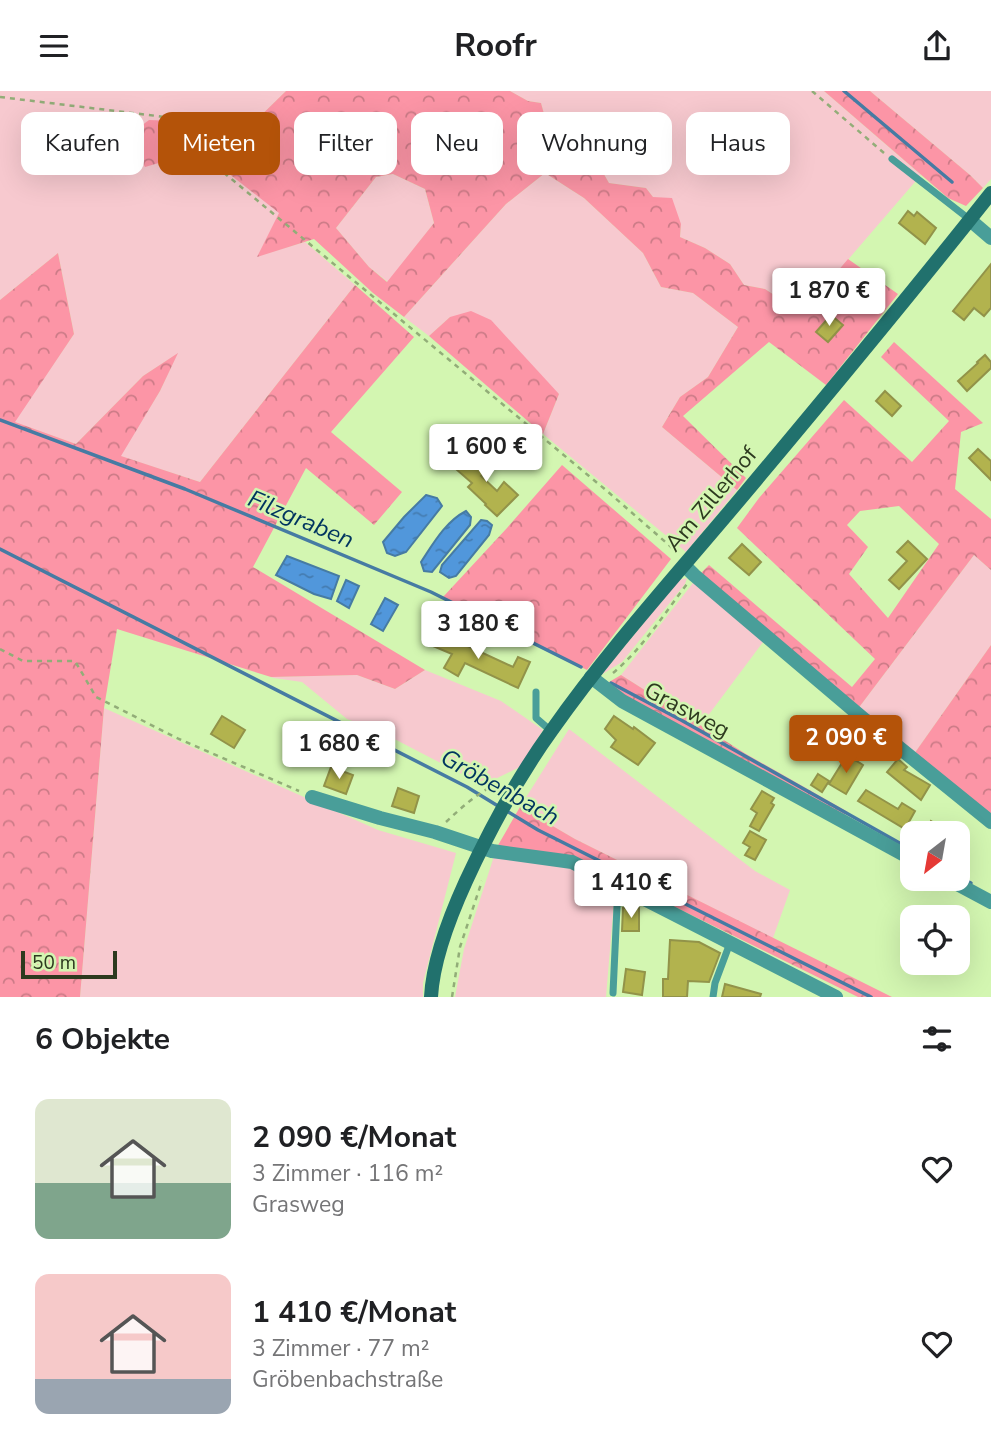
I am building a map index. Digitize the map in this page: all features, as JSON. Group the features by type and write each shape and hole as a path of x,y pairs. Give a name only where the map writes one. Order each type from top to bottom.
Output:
{"street":[{"name":"Am Zillerhof","path":"430,997 431,980 452,913 482,846 551,731 591,677 991,193"},
{"path":"970,220 991,238"},
{"path":"687,564 694,575 865,720 991,822"},
{"name":"Grasweg","path":"591,677 622,701 900,852"},
{"path":"312,797 436,832 492,851 572,862 836,997"},
{"path":"970,891 991,902"}],"lane":[{"path":"892,159 970,220"},
{"path":"536,692 536,718 551,731"},
{"path":"613,993 618,884"},
{"path":"713,997 715,983 731,943"}],"path":[{"path":"812,91 892,159"},
{"path":"0,97 157,115 177,120 211,162 586,473 687,564"},
{"path":"0,649 23,661 75,661 96,697 180,739 312,797"},
{"path":"436,832 471,799 487,788"},
{"path":"453,997 460,947 484,875"}],"shaded area":[{"path":"0,91 286,91 265,112 158,112 158,175 231,175 280,213 258,256 305,242 355,285 200,482 120,456 160,391 177,354 143,376 76,444 14,422 74,334 58,253 0,300"},
{"path":"510,91 824,91 921,175 802,313 765,289 744,285 730,264 705,248 680,237 681,224 646,188 609,183 604,175 672,175 672,112 544,112 541,103 528,101"},
{"path":"870,91 991,91 991,179 983,188"},
{"path":"395,175 425,189 434,223 388,282 369,267 336,228 376,177"},
{"path":"542,175 548,175 584,198 643,253 661,287 693,293 738,327 708,377 680,397 662,427 737,490 686,552 543,434 559,394 450,317 429,336 404,317 506,204"},
{"path":"974,555 991,570 991,645 914,754 857,710"},
{"path":"700,574 769,634 701,725 621,675"},
{"path":"687,578 622,662 601,675 679,580"},
{"path":"117,629 271,677 357,675 395,689 425,670 501,701 543,730 520,767 483,785 379,731 347,719 302,682 274,678"},
{"path":"104,708 378,830 456,853 423,983 423,997 80,997"},
{"path":"569,729 755,871 790,890 773,938 575,839 520,807"},
{"path":"497,847 616,878 606,997 455,997 464,949"}],"green space":[{"path":"286,91 510,91 528,101 541,103 544,112 517,112 517,175 542,175 506,204 404,317 373,293 314,239 257,257 279,213 231,175 280,175 280,112 265,112","holes":["294,112 397,112 395,175 425,189 434,223 387,282 369,267 336,228 376,177 387,175 294,175"]},
{"path":"824,91 870,91 983,188 966,206 948,198"},
{"path":"149,120 158,120 158,163 145,167 144,165 144,124"},
{"path":"548,175 604,175 609,183 646,188 653,197 672,198 681,224 680,237 705,248 730,264 744,285 765,289 802,313 848,259 898,294 826,385 769,342 683,416 746,478 737,490 662,427 680,397 708,377 738,327 693,293 661,287 643,253 584,198"},
{"path":"58,253 74,334 15,422 76,444 143,376 178,353 160,391 121,456 200,482 355,285 414,337 331,432 402,492 374,525 306,468 253,567 425,670 395,689 357,675 271,677 117,629 104,708 80,997 0,997 0,300"},
{"path":"471,311 491,320 559,394 543,434 429,336 450,317"},
{"path":"894,342 983,423 961,432 955,489 991,519 991,570 974,555 857,710 700,574 709,565 852,687 875,659 737,528 759,498 844,400 912,462 949,421 881,357","holes":["899,506 939,544 888,618 849,574 868,547 847,525 860,511"]},
{"path":"562,465 671,559 587,670 443,597"},
{"path":"991,645 991,815 914,754"},
{"path":"621,675 746,754 848,812 843,816 604,685"},
{"path":"520,807 575,839 892,997 858,997 616,878 497,847"}],"water":[{"path":"426,495 437,498 442,506 406,552 395,556 387,553 383,542"},
{"path":"466,511 471,517 470,525 432,572 424,571 421,562 435,541 452,521"},
{"path":"481,520 492,525 489,535 456,576 449,578 440,572 442,565"},
{"path":"287,556 339,576 331,599 314,594 276,575"},
{"path":"346,580 359,586 349,608 337,601"},
{"path":"385,598 398,605 383,631 371,624"}],"building":[{"path":"908,211 914,216 917,212 936,228 925,244 899,223"},
{"path":"991,264 991,308 984,316 974,308 964,320 953,311"},
{"path":"831,315 843,325 828,342 816,332"},
{"path":"985,355 991,362 991,368 967,391 958,381"},
{"path":"885,391 901,406 892,416 876,401"},
{"path":"978,449 991,461 991,480 969,458"},
{"path":"474,451 491,466 481,476 497,491 504,482 518,495 497,516 468,487 472,483 457,470"},
{"path":"908,541 927,559 899,589 889,580 907,561 897,552"},
{"path":"742,544 761,562 749,575 729,558"},
{"path":"433,630 513,667 518,657 530,662 518,688 465,663 458,676 444,668 452,654 428,644"},
{"path":"222,716 245,730 234,748 211,734"},
{"path":"614,716 655,743 638,765 611,747 616,740 605,729"},
{"path":"847,755 863,765 846,794 829,784"},
{"path":"898,759 907,767 904,770 930,785 921,800 887,772"},
{"path":"331,767 353,775 346,794 324,786"},
{"path":"818,774 829,781 822,792 811,785"},
{"path":"398,788 419,796 414,813 392,806"},
{"path":"866,790 898,809 902,803 915,811 909,821 900,821 900,826 858,801"},
{"path":"762,791 774,798 771,803 774,805 759,831 750,826 757,813 751,809"},
{"path":"750,831 766,840 755,860 745,855 750,847 743,843"},
{"path":"623,908 639,908 639,931 622,931"},
{"path":"670,940 699,942 720,953 709,982 688,981 687,997 663,997 663,979 668,979"},
{"path":"626,969 645,972 642,995 623,992"},
{"path":"725,984 761,994 760,997 722,997"}],"waterway":[{"path":"844,91 952,182"},
{"name":"Filzgraben","path":"0,420 185,489 431,592 581,667"},
{"name":"Gröbenbach","path":"0,549 467,787 498,806"},
{"path":"611,683 900,843"},
{"name":"Gröbenbach","path":"505,810 538,830 871,997"}]}
